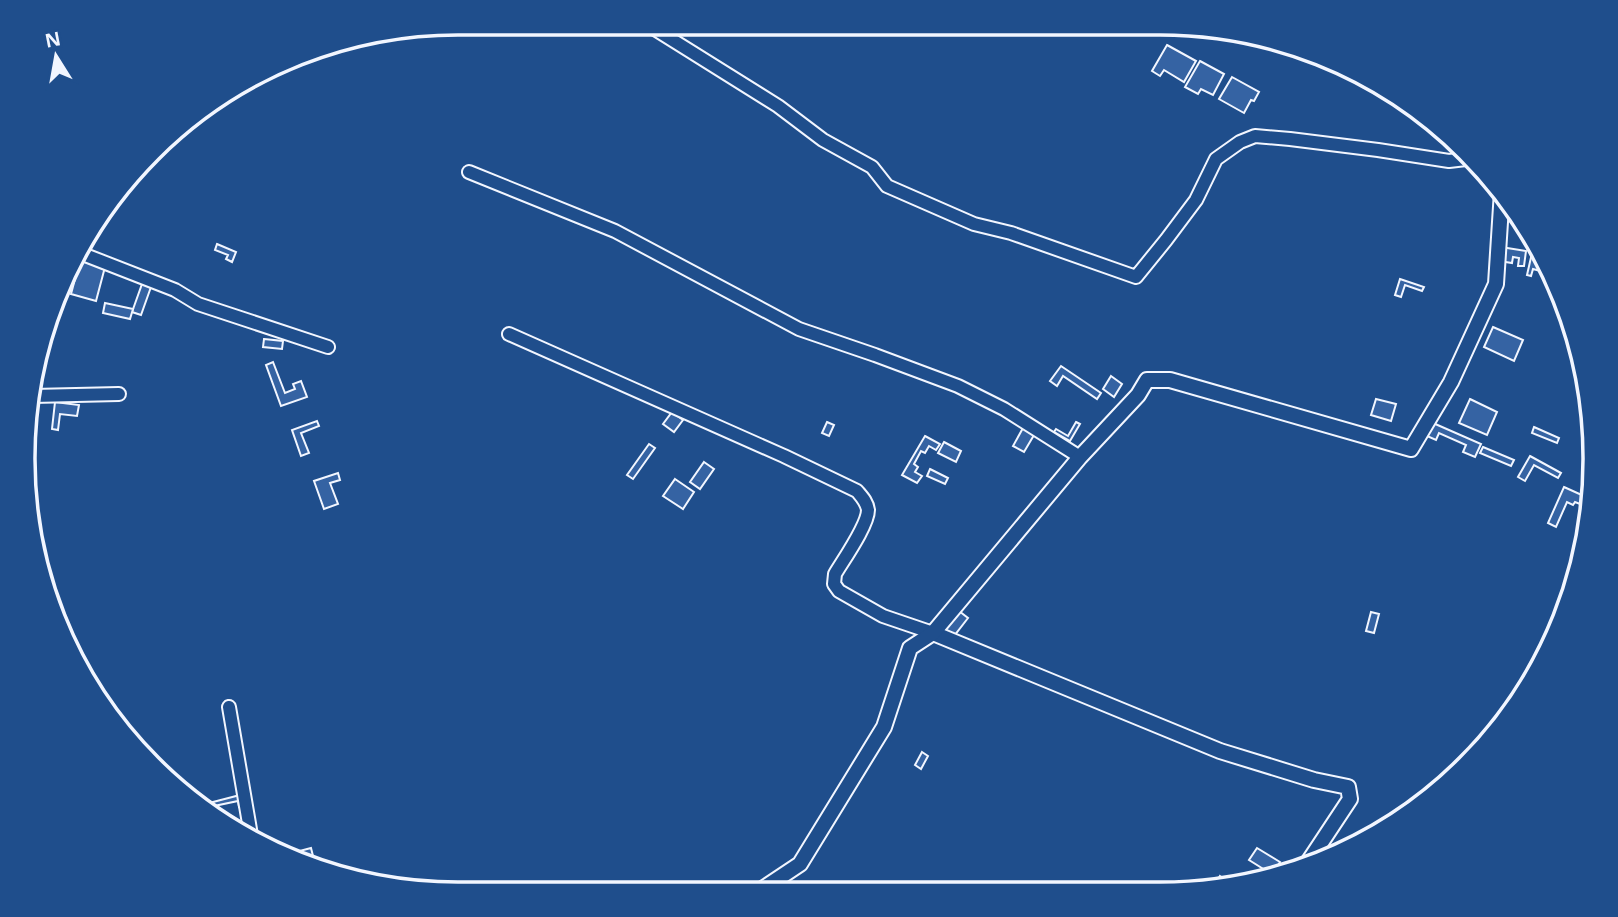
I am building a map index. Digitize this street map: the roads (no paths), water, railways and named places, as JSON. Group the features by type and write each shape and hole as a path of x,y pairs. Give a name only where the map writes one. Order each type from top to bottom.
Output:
{"street":[{"path":"664,35 778,106 823,140 872,167 887,186 974,224 1011,233 1136,277 1196,200 1216,159 1240,142 1255,136 1449,161 1460,160"},
{"path":"469,172 615,230 799,329 958,386 1003,409 1080,457"},
{"path":"773,882 800,864 884,727 910,648 933,633 1080,457 1138,395 1147,380 1170,380 1411,449 1451,382 1496,284 1501,209"},
{"path":"87,256 175,290 198,304 328,347"},
{"path":"509,334 857,491 866,501 866,521 835,574 834,584 839,591 883,616 933,633 1220,751 1314,780 1348,787 1350,799 1314,853"},
{"path":"40,396 120,394"},
{"path":"229,707 250,827"}]}
